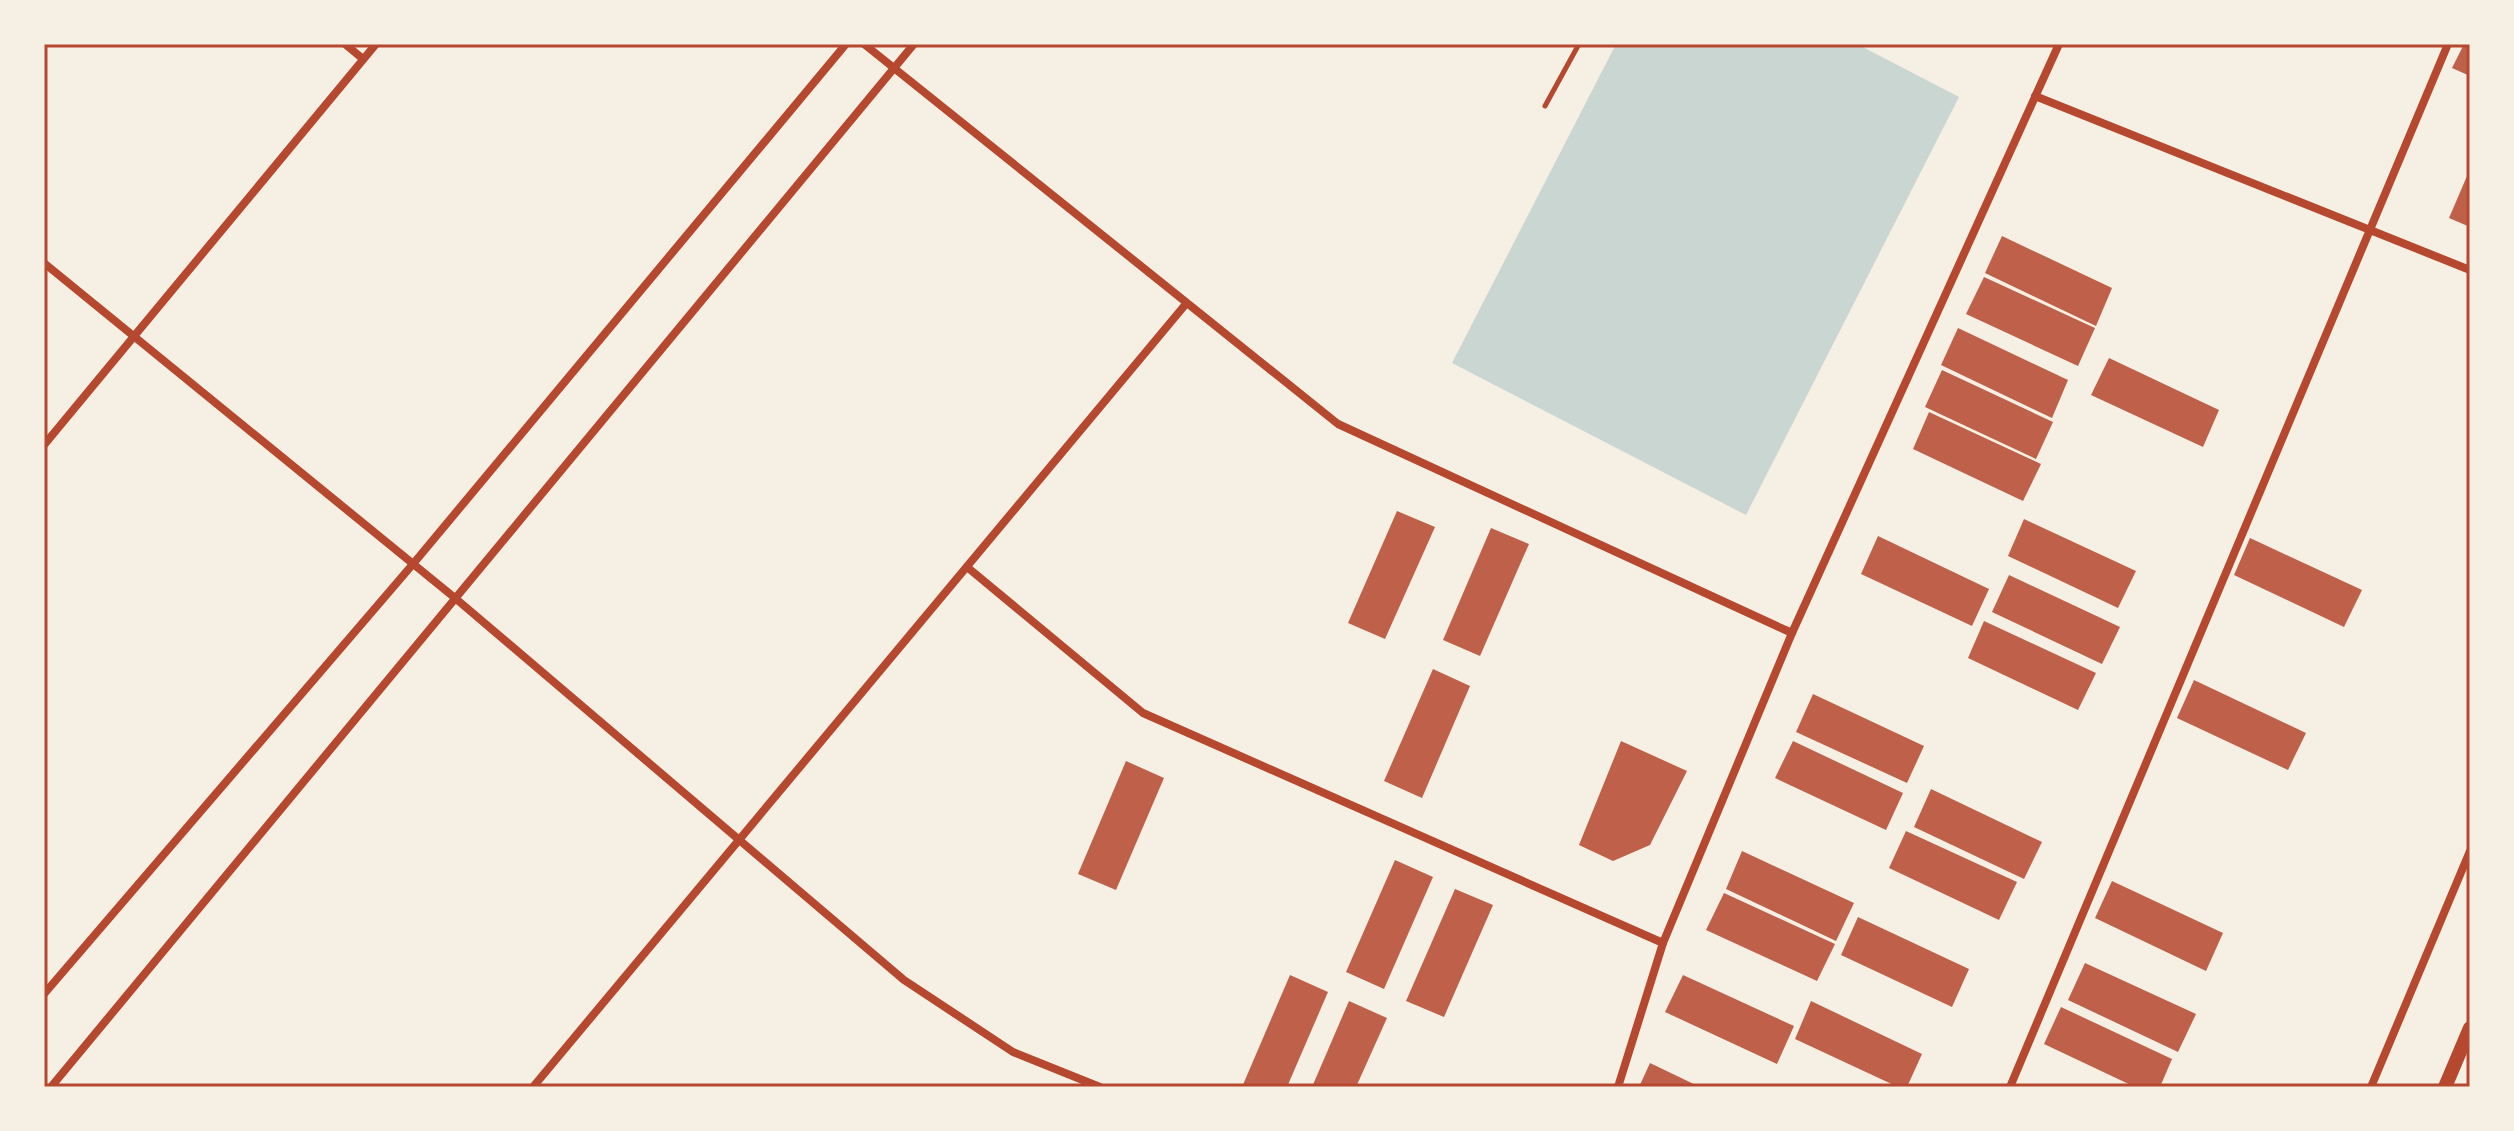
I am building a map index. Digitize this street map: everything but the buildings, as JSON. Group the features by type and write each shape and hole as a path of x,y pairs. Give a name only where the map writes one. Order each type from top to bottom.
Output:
{"street":[{"path":"345,44 363,59"},
{"path":"44,445 376,44"},
{"path":"44,994 413,564 846,44"},
{"path":"864,44 1185,305 1338,424 1792,633"},
{"path":"51,1087 914,44"},
{"path":"1618,1087 1663,943 1792,633 2059,44"},
{"path":"2010,1087 2448,44"},
{"path":"2035,96 2470,270"},
{"path":"44,263 455,598 904,980 1013,1052 1100,1087"},
{"path":"533,1087 1185,305"},
{"path":"967,567 1143,713 1663,943"},
{"path":"2371,1087 2470,851"},
{"path":"2445,1087 2470,1028"}],"path":[{"path":"1545,106 1579,44"}],"shaded area":[{"path":"1616,44 1857,44 1959,97 1746,515 1452,363"}]}
